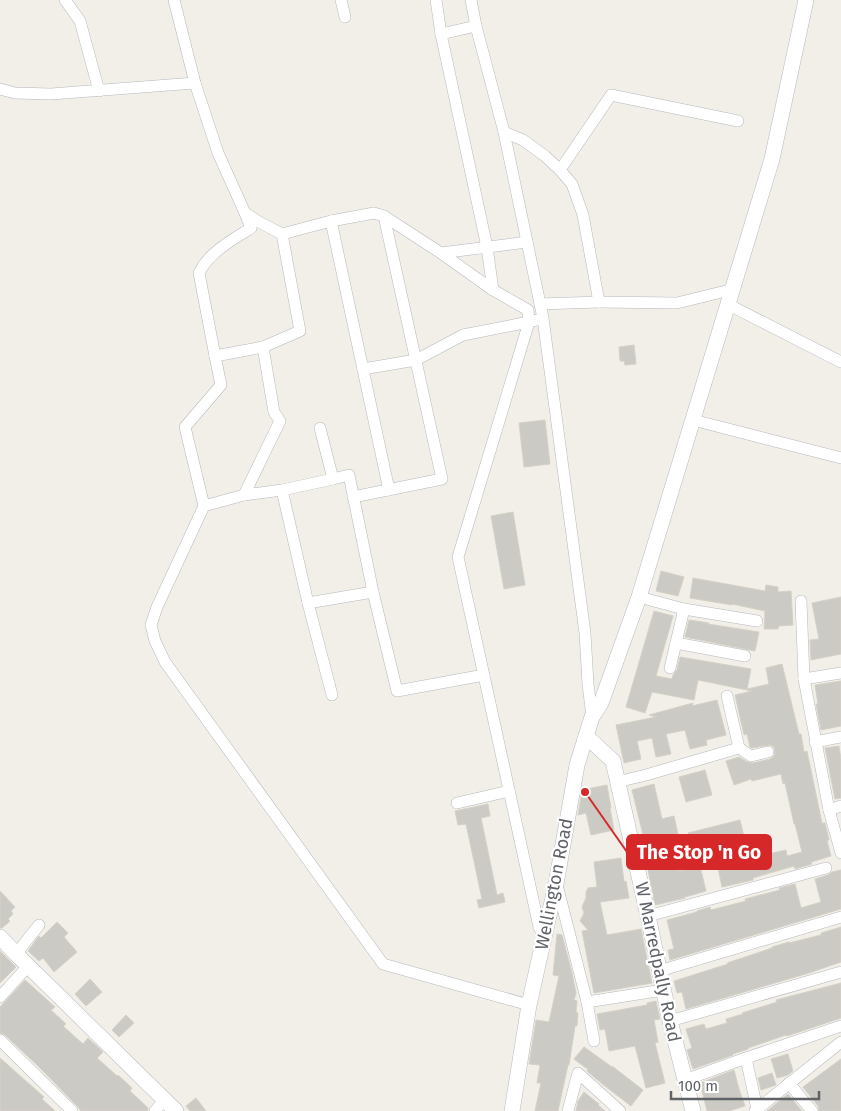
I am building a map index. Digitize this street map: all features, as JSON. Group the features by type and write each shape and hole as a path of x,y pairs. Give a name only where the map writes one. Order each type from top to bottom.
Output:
{"main road":[{"name":"Wellington Road","path":"512,1111 529,1005 556,884 577,765 592,717 601,703 639,597 734,289 772,159 806,0"},
{"name":"W Marredpally Road","path":"586,736 613,761 670,1021 693,1111"},
{"path":"0,937 160,1105 176,1111"}],"street":[{"path":"65,0 80,21 99,91"},
{"path":"174,0 195,83 218,153 251,228 219,249 204,264 199,273 221,385 185,427 204,506 157,607 151,625 156,641 165,662 383,964 529,1005"},
{"path":"341,0 345,17"},
{"path":"436,0 487,247 493,290"},
{"path":"471,0 504,132 543,318 585,633 592,717"},
{"path":"442,34 476,26"},
{"path":"0,89 15,93 52,94 195,83"},
{"path":"560,170 611,95 738,121"},
{"path":"504,132 524,140 545,156 572,184 583,215 599,302"},
{"path":"245,212 282,234 332,221 374,213 384,216 493,290 528,310 530,322 458,557 539,928 544,937"},
{"path":"353,497 442,479 384,216"},
{"path":"332,221 389,490"},
{"path":"215,356 263,347 300,331 282,234"},
{"path":"440,253 527,242"},
{"path":"540,304 599,302 676,303 734,289"},
{"path":"729,304 841,362"},
{"path":"363,370 416,360 463,335 543,318"},
{"path":"244,495 280,421 274,412 263,347"},
{"path":"693,420 841,458"},
{"path":"320,428 332,479"},
{"path":"204,506 244,495 282,490 349,474 373,592 397,691 484,675"},
{"path":"282,490 308,604 332,695"},
{"path":"308,604 373,592"},
{"path":"639,597 684,609 757,621"},
{"path":"801,601 804,679 829,810 841,853"},
{"path":"670,668 684,609"},
{"path":"676,643 745,656"},
{"path":"804,679 841,673"},
{"path":"727,696 739,748 752,756 768,752"},
{"path":"815,742 841,737"},
{"path":"617,782 739,748"},
{"path":"458,803 509,791"},
{"path":"829,810 841,806"},
{"path":"648,916 826,868"},
{"path":"556,884 594,1041"},
{"path":"659,971 841,917"},
{"path":"16,954 40,925"},
{"path":"0,997 28,965"},
{"path":"670,1021 841,972"},
{"path":"586,1002 663,990"},
{"path":"685,1080 841,1026"},
{"path":"0,1040 72,1111"},
{"path":"746,1058 756,1110 841,1042"},
{"path":"568,1111 578,1073 620,1111"},
{"path":"789,1083 812,1111"}],"building":[{"path":"634,345 636,364 625,365 624,361 620,361 619,347"},
{"path":"545,420 550,464 524,467 519,423"},
{"path":"513,512 525,585 504,589 491,516"},
{"path":"661,571 684,577 678,596 656,591"},
{"path":"693,578 765,591 766,585 778,587 778,592 791,591 793,625 779,626 778,629 764,629 765,611 690,598"},
{"path":"841,597 841,654 811,660 810,640 819,639 812,603"},
{"path":"654,611 673,616 656,676 672,679 677,670 680,657 751,669 747,689 769,684 766,668 782,664 804,752 807,751 822,823 825,823 829,840 827,841 831,856 795,869 794,866 753,878 753,880 722,887 715,854 694,860 688,833 740,820 749,858 768,852 768,854 786,850 787,856 802,852 785,783 783,784 781,774 752,781 751,779 734,785 726,761 739,757 753,763 770,759 775,754 774,747 770,745 750,747 747,734 744,735 735,695 752,691 698,680 694,700 652,692 645,713 626,707"},
{"path":"689,620 759,632 755,651 685,637"},
{"path":"841,681 841,726 821,730 816,704 818,704 815,685"},
{"path":"717,700 726,735 706,740 707,745 690,749 685,730 666,734 671,754 656,757 652,738 637,741 641,759 624,763 616,725 656,717 649,715 693,703 692,706"},
{"path":"839,746 841,798 835,799 825,748"},
{"path":"705,770 712,795 686,802 679,777"},
{"path":"654,784 662,819 674,816 679,839 671,841 676,869 679,869 679,871 700,866 706,891 655,905 648,870 652,866 650,847 646,847 632,790"},
{"path":"607,785 614,830 591,835 586,813 578,815 582,790"},
{"path":"488,804 490,816 481,818 497,895 503,893 505,902 479,908 477,900 482,899 466,824 458,825 455,811"},
{"path":"621,858 624,882 626,881 629,898 600,902 607,935 641,929 652,983 594,993 582,931 588,930 580,921 584,913 582,907 588,888 597,887 594,862"},
{"path":"841,870 841,909 670,960 668,950 674,949 667,920 710,907 711,910 746,901 745,899 795,884 801,908 821,902 815,879"},
{"path":"0,891 15,907 11,911 13,914 8,919 10,921 2,928 0,928"},
{"path":"57,922 68,933 64,937 77,952 54,972 43,958 39,961 28,951 39,936 41,938"},
{"path":"841,927 841,962 686,1009 682,992 677,993 674,981 728,964 772,947 821,935 821,933"},
{"path":"557,934 562,935 572,973 576,993 574,1000 577,1001 577,1026 575,1026 569,1065 558,1111 535,1111 541,1083 537,1083 540,1065 529,1064 536,1020 549,1022 559,976 553,975"},
{"path":"0,951 16,967 0,983"},
{"path":"90,979 102,992 86,1006 75,994"},
{"path":"25,980 55,1007 51,1010 66,1024 63,1026 83,1044 88,1038 103,1052 97,1058 132,1088 130,1091 148,1108 148,1111 81,1111 38,1066 5,1035 0,1033 0,1007"},
{"path":"841,983 841,1018 748,1048 693,1069 687,1050 692,1048 686,1029 704,1024 706,1029 727,1023 726,1019 777,1002 776,1000"},
{"path":"656,1001 660,1019 654,1020 658,1042 655,1043 665,1083 646,1088 635,1046 609,1051 605,1029 600,1030 597,1014 647,1005 647,1003"},
{"path":"126,1015 134,1023 119,1037 112,1030"},
{"path":"584,1047 643,1090 631,1106 587,1071 588,1068 574,1059"},
{"path":"788,1054 793,1071 788,1075 777,1078 771,1059"},
{"path":"0,1058 44,1097 42,1099 55,1111 0,1111"},
{"path":"841,1059 841,1111 819,1111 818,1106 803,1087"},
{"path":"734,1070 745,1106 729,1111 707,1111 700,1083"},
{"path":"772,1073 776,1085 761,1090 758,1078"},
{"path":"584,1092 605,1111 576,1111 578,1101"},
{"path":"788,1094 802,1111 767,1111"},
{"path":"196,1098 206,1111 190,1111 186,1106"}],"place":[{"name":"The Stop 'n Go","path":"585,792"}]}
